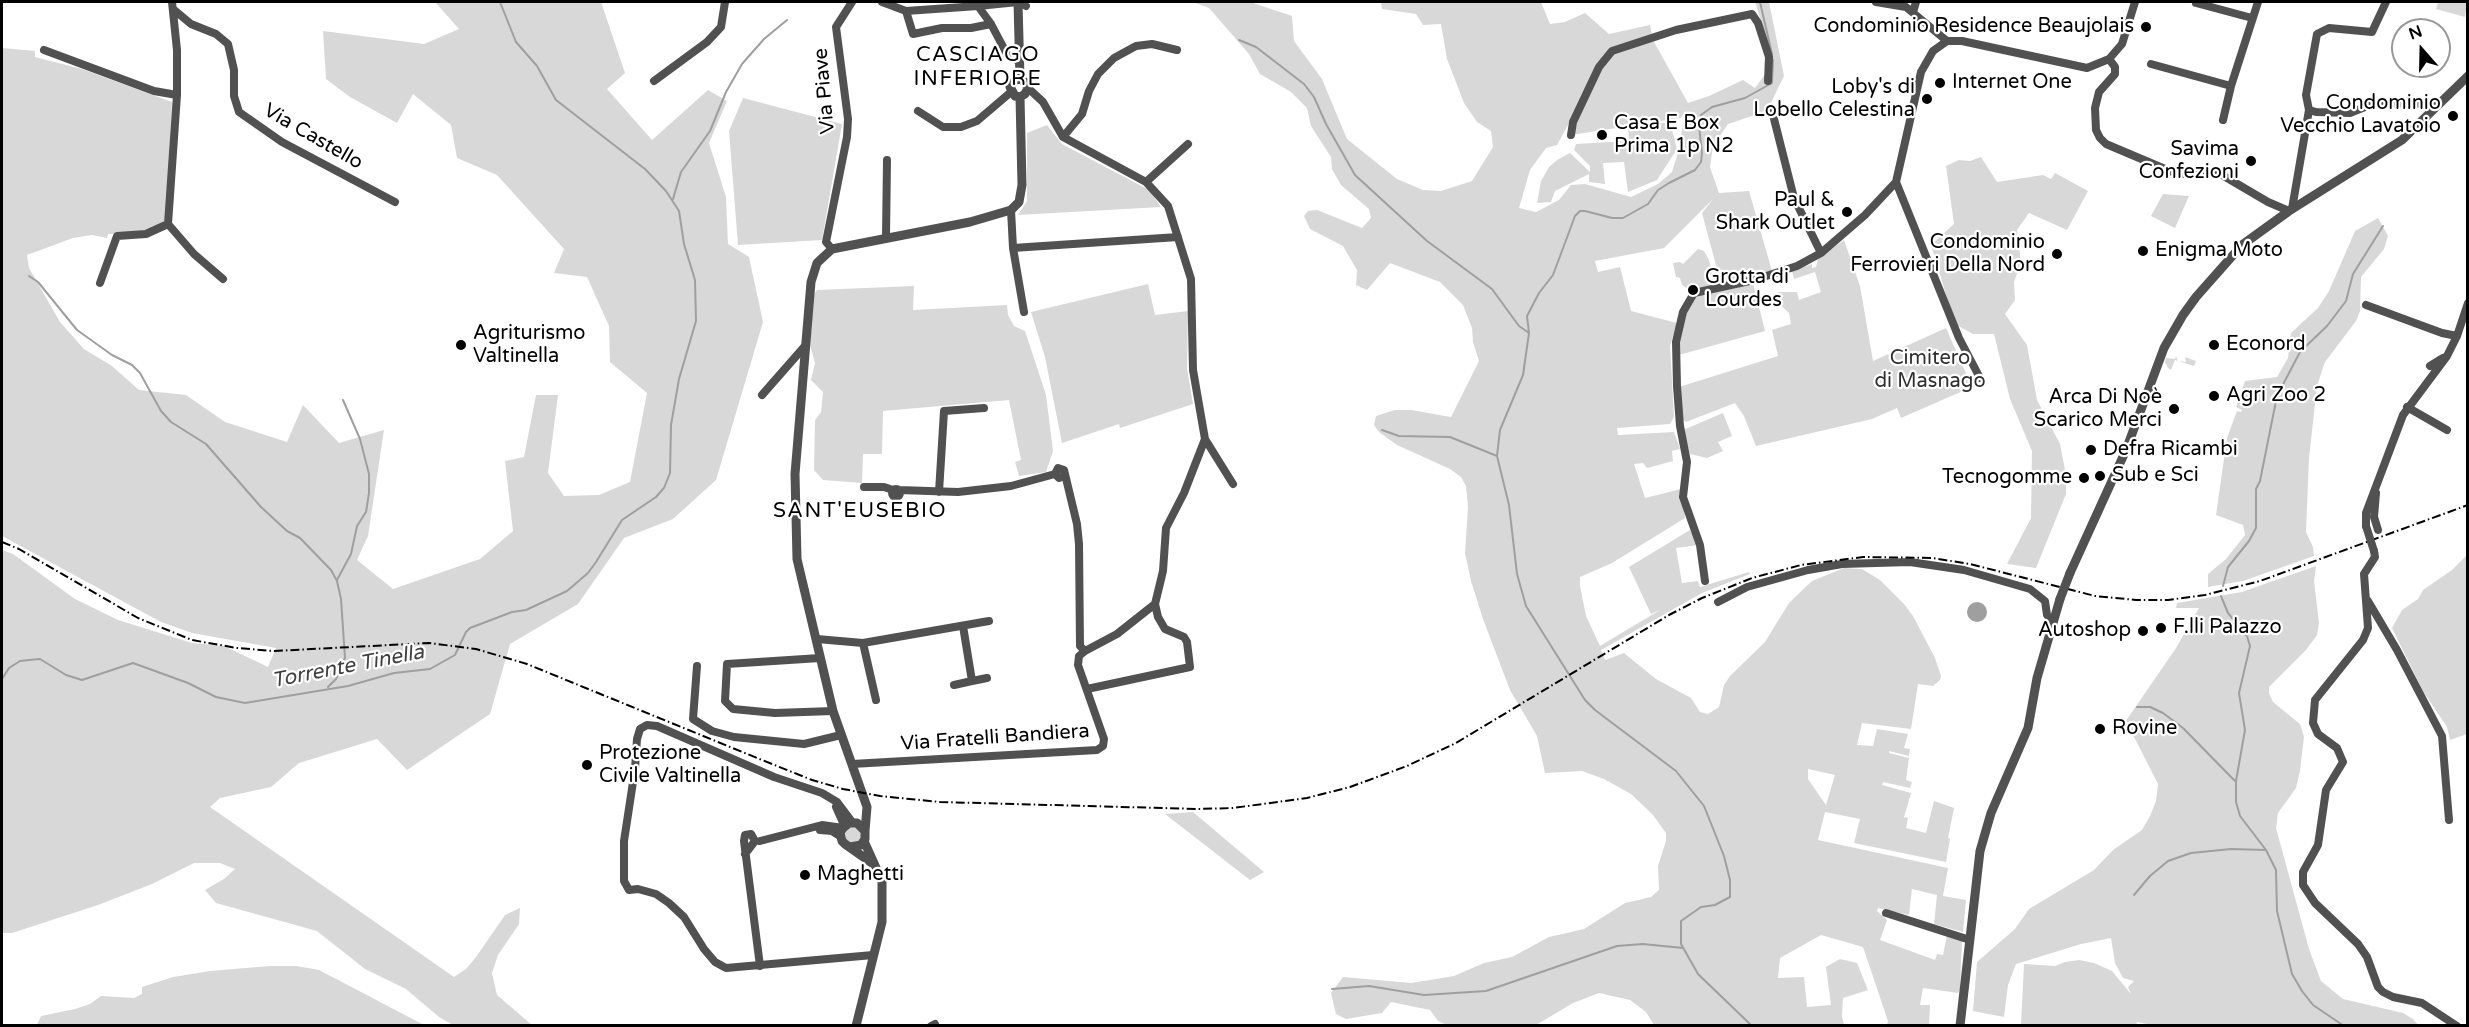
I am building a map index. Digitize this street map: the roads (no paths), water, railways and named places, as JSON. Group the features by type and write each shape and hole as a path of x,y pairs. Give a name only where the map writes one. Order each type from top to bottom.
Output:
{"street":[{"path":"654,81 707,42 721,27 725,2"},
{"name":"Via Piave","path":"832,249 826,242 847,137 848,119 837,27 852,2"},
{"path":"882,2 906,12 1022,4 1018,60 1020,80"},
{"path":"1876,2 1906,7 1947,41"},
{"path":"1913,12 1916,2"},
{"path":"1705,581 1700,545 1683,497 1687,462 1680,426 1676,342 1683,312 1694,293 1754,280 1797,266 1821,253 1865,215 1896,182 1921,72 1933,51 1947,41 1962,40 2087,68 2109,58 2122,44 2135,2"},
{"path":"2223,120 2231,86 2258,2"},
{"path":"2290,210 2309,110 2306,94 2317,34 2329,28 2372,32 2386,2"},
{"path":"2196,3 2252,18"},
{"name":"Via Castello","path":"168,225 177,95 177,50 172,5"},
{"name":"Via Castello","path":"172,5 190,24 216,34 228,44 234,70 234,96 239,112 282,142 395,202"},
{"path":"978,6 991,24 1009,58 1018,60"},
{"path":"906,12 912,34 942,28 971,28 991,24"},
{"path":"1571,135 1573,122 1599,68 1612,51 1676,30 1752,15 1758,23 1769,57 1768,81"},
{"path":"1063,137 1082,114 1089,91 1098,74 1114,58 1136,46 1152,44 1177,50"},
{"path":"44,50 154,91 177,95"},
{"path":"2109,58 2115,67 2115,74 2099,92 2095,108 2096,130 2106,144 2176,174 2215,173 2222,175 2268,202 2290,210"},
{"path":"2151,64 2231,86"},
{"path":"1960,1026 1980,851 1991,813 2028,728 2037,678 2052,627 2078,555 2126,450 2164,348 2183,315 2242,245 2290,210 2402,140 2468,76"},
{"path":"850,847 857,847 865,836 867,810 833,711 796,559 795,474 811,282 817,263 832,249 970,222 1011,210 1019,202 1022,185 1015,94 1012,83 1020,80 1026,82 1028,88 1043,102 1063,137 1146,182 1168,206 1191,279 1193,370 1205,439 1233,484"},
{"path":"918,111 943,128 961,127 977,121 1015,94 1025,94 1028,88"},
{"path":"2309,110 2350,113 2375,103 2439,104"},
{"path":"1772,111 1794,198 1821,253"},
{"path":"1146,182 1188,144"},
{"path":"886,237 887,160"},
{"path":"1896,182 1959,338 1980,378"},
{"path":"1011,210 1013,248 1024,312"},
{"path":"100,283 117,236 146,234 168,225 194,254 224,279"},
{"path":"1013,248 1178,237"},
{"path":"2457,1026 2422,1003 2393,997 2378,987 2367,957 2358,944 2315,903 2303,885 2303,872 2318,845 2326,790 2343,762 2337,748 2318,734 2313,723 2315,700 2363,640 2368,628 2364,574 2371,571 2375,557 2366,524 2366,513 2407,407 2447,356 2457,336 2468,303"},
{"path":"2366,306 2442,333 2457,336"},
{"path":"762,395 804,346"},
{"path":"2430,366 2447,356"},
{"path":"2407,407 2447,430"},
{"path":"939,492 944,411 984,408"},
{"path":"1087,689 1190,667 1187,642 1184,637 1165,628 1158,617 1155,604 1163,571 1166,528 1184,493 1205,439"},
{"path":"864,487 939,492 1011,486 1055,474 1060,468 1065,470 1064,476 1070,487 1079,544 1083,648 1117,634 1155,604"},
{"path":"2366,524 2377,525 2374,509 2377,483"},
{"path":"1719,602 1736,592 1774,578 1842,564 1893,562 1944,566 2030,589 2042,597 2047,604 2047,617 2052,627"},
{"path":"2367,600 2397,650 2442,736 2449,820"},
{"path":"817,639 863,643 988,621"},
{"path":"963,626 972,681"},
{"path":"863,643 876,700"},
{"name":"Via Fratelli Bandiera","path":"852,764 1097,750 1102,746 1104,739 1078,660 1083,648"},
{"path":"820,658 728,664 725,701 733,708 775,713 833,711"},
{"path":"697,666 693,720 712,731 734,737 804,744 841,735"},
{"path":"954,685 987,678"},
{"path":"847,827 833,800 822,793 774,777 657,726 647,725 640,729 637,739 635,769 624,841 625,886 629,890 638,889 656,894 669,903 684,917 715,962 726,968 873,955"},
{"path":"864,797 860,815 847,827 844,844 874,865"},
{"path":"760,841 822,825 847,827 860,824 882,881 883,890 882,922 856,1026"},
{"path":"745,854 760,966"},
{"path":"1886,913 1970,940"}],"waterway":[{"name":"Torrente Tinella","path":"2,679 9,668 20,661 40,659 66,675 82,680 133,663 188,683 216,697 245,703 348,686 394,673 430,669 455,655 470,628 512,612 526,610 567,591 588,573 622,520 656,497 664,488 670,473 671,425 679,379 696,321 695,280 684,244 679,211 666,191 645,169 556,100 537,66 516,42 500,2"},
{"path":"1760,2 1772,54"},
{"path":"673,199 681,172 710,131 726,92 742,64 764,39 787,20"},
{"path":"1239,40 1256,47 1304,84 1314,97 1326,124 1355,175 1427,241 1492,289 1519,326 1529,333"},
{"path":"1752,1026 1698,974 1681,944 1681,921 1701,907 1715,905 1730,897 1730,880 1724,856 1704,806 1676,771 1585,700 1526,606 1517,574 1509,505 1497,456 1500,430 1523,375 1529,333 1527,316 1539,293 1553,275 1575,216 1580,211 1585,211 1612,218 1623,218 1648,204 1658,190 1695,170 1701,162 1702,153 1699,126 1701,115 1712,107 1745,98 1772,83 1773,60"},
{"path":"2223,586 2228,567 2249,541 2256,528 2256,489 2260,481 2277,396 2300,352 2327,326 2346,301 2353,274 2383,226"},
{"path":"29,276 38,282 77,330 112,355 132,365 140,373 161,411 171,422 206,444 261,507 287,531 300,538 331,570 337,581 341,599 345,658 336,679 328,687"},
{"path":"337,580 351,554 357,526 366,512 369,493 369,474 360,439 343,400"},
{"path":"1382,430 1399,436 1450,437 1497,456"},
{"path":"2221,596 2228,613 2247,636 2250,646 2239,693 2245,730 2236,781 2236,802 2240,816 2266,850 2276,870 2277,911 2292,974 2313,1005 2344,1026"},
{"path":"2137,707 2150,707 2163,713 2183,728 2235,781"},
{"path":"2134,895 2150,876 2168,861 2191,853 2231,849 2266,850"},
{"path":"1332,989 1369,986 1424,995 1486,991 1617,946 1643,944 1683,948"}],"railway":[{"path":"2,542 19,549 138,618 192,640 237,648 274,651 429,643 476,649 527,664 812,780 843,789 880,796 940,802 1198,809 1233,808 1307,798 1350,787 1407,766 1456,743 1669,615 1702,598 1752,578 1801,565 1863,557 1932,558 1970,564 2095,596 2168,600 2205,595 2260,581 2468,505"}],"place":[{"name":"Condominio Residence Beaujolais","path":"2146,27"},
{"name":"Internet One","path":"1940,83"},
{"name":"Loby's di Lobello Celestina","path":"1927,99"},
{"name":"Condominio Vecchio Lavatoio","path":"2453,116"},
{"name":"Casa E Box Prima 1p N2","path":"1602,135"},
{"name":"Savima Confezioni","path":"2251,161"},
{"name":"Paul & Shark Outlet","path":"1847,212"},
{"name":"Enigma Moto","path":"2143,251"},
{"name":"Condominio Ferrovieri Della Nord","path":"2057,254"},
{"name":"Grotta di Lourdes","path":"1693,290"},
{"name":"Agriturismo Valtinella","path":"461,345"},
{"name":"Econord","path":"2214,345"},
{"name":"Agri Zoo 2","path":"2214,396"},
{"name":"Arca Di Noè Scarico Merci","path":"2174,409"},
{"name":"Defra Ricambi","path":"2091,450"},
{"name":"Sub e Sci","path":"2100,476"},
{"name":"Tecnogomme","path":"2084,478"},
{"name":"F.lli Palazzo","path":"2161,628"},
{"name":"Autoshop","path":"2143,631"},
{"name":"Rovine","path":"2100,729"},
{"name":"Protezione Civile Valtinella","path":"587,765"},
{"name":"Maghetti","path":"805,875"}],"district":[{"name":"CASCIAGO INFERIORE","path":"978,67"},
{"name":"SANT'EUSEBIO","path":"860,511"}],"park label":[{"name":"Cimitero di Masnago","path":"1930,370"}]}
